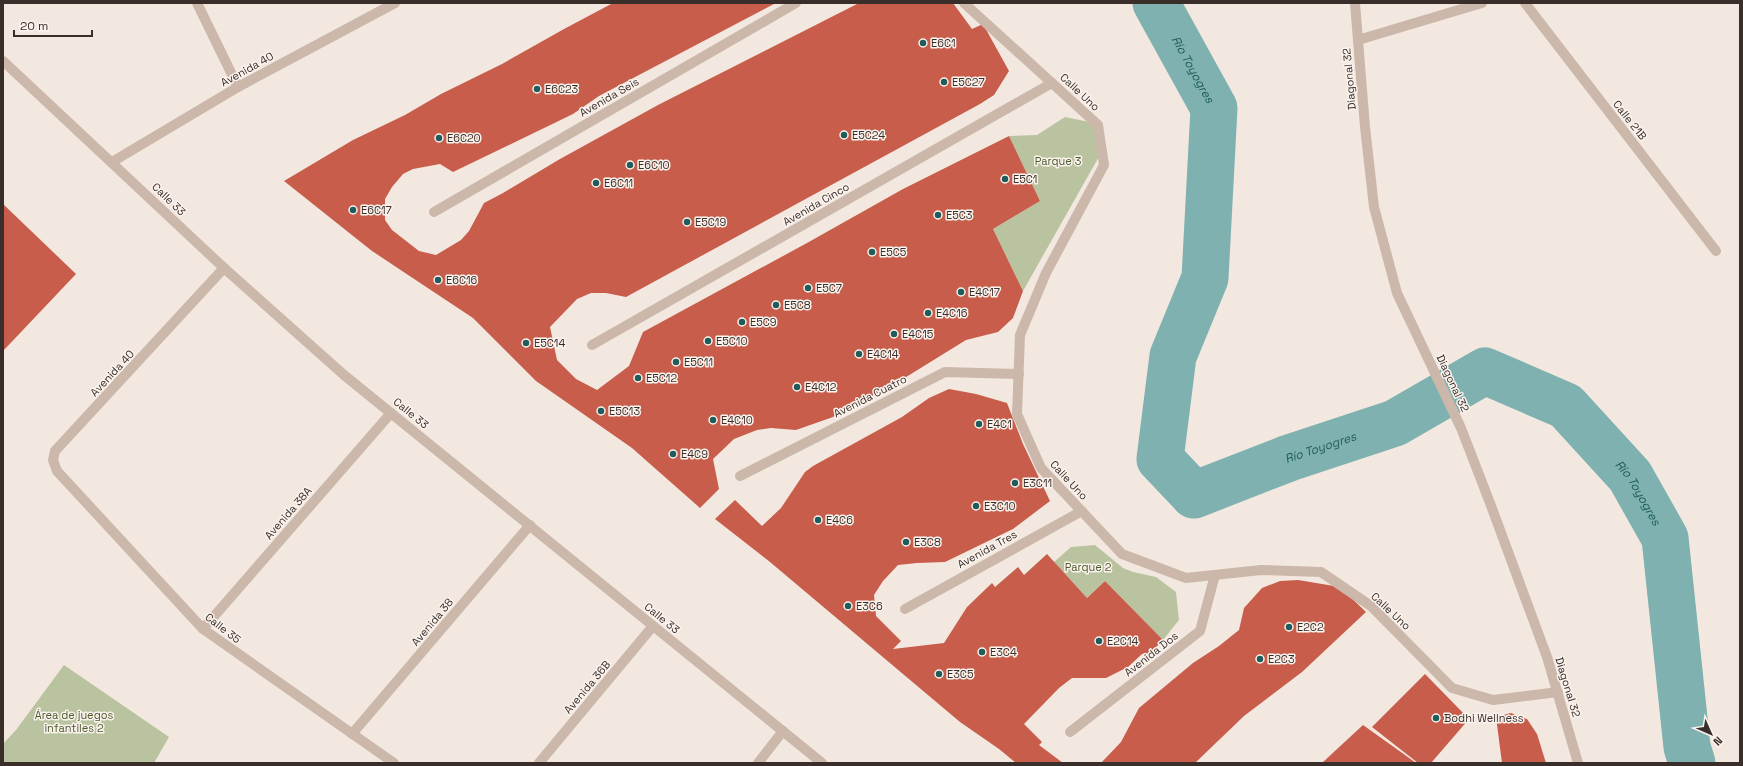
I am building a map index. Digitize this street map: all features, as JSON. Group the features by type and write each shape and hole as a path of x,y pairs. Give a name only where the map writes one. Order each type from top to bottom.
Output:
{"street":[{"path":"197,3 238,87"},
{"name":"Avenida 40","path":"112,162 238,87 395,3"},
{"name":"Avenida Seis","path":"434,212 796,3"},
{"name":"Calle Uno","path":"964,3 1098,125 1104,165 1046,273 1020,335 1017,414 1041,468 1122,554 1186,578 1261,570 1321,572 1370,606 1452,688 1494,700 1558,692"},
{"name":"Diagonal 32","path":"1355,3 1365,127 1374,207 1397,293 1461,428 1518,577 1558,692 1578,763"},
{"path":"1358,40 1482,3"},
{"name":"Calle 21B","path":"1525,3 1716,251"},
{"name":"Calle 33","path":"3,61 224,268 344,375 822,763"},
{"name":"Avenida Cinco","path":"592,345 1052,83"},
{"name":"Avenida 40","path":"53,460 55,451 224,268"},
{"name":"Avenida Cuatro","path":"740,476 945,372 1018,374"},
{"name":"Avenida 38A","path":"202,629 391,413"},
{"name":"Calle 35","path":"53,460 58,471 202,629 394,763"},
{"name":"Avenida Tres","path":"904,609 1082,511"},
{"name":"Avenida 38","path":"352,734 530,526"},
{"name":"Avenida Dos","path":"1070,732 1200,632 1215,575"},
{"name":"Avenida 36B","path":"539,763 653,626"},
{"path":"758,763 783,731"}],"green space":[{"name":"Parque 3","path":"1065,117 1094,123 1105,146 1023,291 993,229 1040,201 1009,136 1037,135"},
{"name":"Parque 2","path":"1095,545 1123,568 1133,572 1156,577 1176,592 1179,620 1163,640 1105,581 1087,598 1054,562 1071,547"},
{"name":"Área de juegos infantiles 2","path":"64,665 169,737 154,763 3,763 3,744 16,730"}],"building":[{"path":"613,3 776,3 599,96 573,114 453,172 440,164 413,169 403,174 392,187 385,199 385,220 392,230 419,251 436,255 461,240 469,231 484,203 658,105 859,3 953,3 972,29 983,24 1009,71 994,95 980,104 626,297 606,293 591,293 577,299 550,327 557,360 576,379 597,390 629,366 643,332 903,189 1009,136 1040,201 993,229 1023,291 1013,318 998,332 966,340 898,382 833,417 796,430 771,428 757,430 734,439 713,459 719,489 700,508 632,448 536,381 473,318 372,251 284,181 353,140 405,115 441,94 502,64"},
{"path":"3,204 76,274 3,351"},
{"path":"949,389 976,394 1007,403 1023,444 1050,501 1013,529 945,562 898,565 883,581 874,595 876,616 901,641 893,649 944,643 967,607 992,583 995,587 1018,567 1024,575 1047,554 1087,598 1105,581 1163,640 1150,653 1142,654 1128,667 1106,678 1072,678 1059,688 1024,724 1042,742 1039,745 1063,763 1016,763 999,749 960,722 770,562 715,519 735,500 762,526 781,508 805,472 813,466 902,417 929,398"},
{"path":"1298,580 1340,587 1366,612 1302,672 1244,716 1195,763 1101,763 1121,742 1139,708 1193,663 1219,646 1239,630 1244,608 1262,588 1280,581"},
{"name":"Bodhi Wellness","path":"1425,674 1469,719 1431,763 1418,763 1372,727"},
{"path":"1511,713 1527,719 1537,734 1546,763 1502,763 1496,717"},
{"path":"1363,725 1405,755 1416,763 1322,763"}],"waterway":[{"name":"Río Toyogres","path":"1156,3 1214,108 1205,278 1173,356 1160,459 1194,495 1289,458 1395,423 1485,371 1566,406 1630,476 1665,538 1687,747 1692,763"}],"place":[{"name":"E6C1","path":"923,43"},
{"name":"E5C27","path":"944,82"},
{"name":"E6C23","path":"537,89"},
{"name":"E5C24","path":"844,135"},
{"name":"E6C20","path":"439,138"},
{"name":"E6C10","path":"630,165"},
{"name":"E5C1","path":"1005,179"},
{"name":"E6C11","path":"596,183"},
{"name":"E6C17","path":"353,210"},
{"name":"E5C3","path":"938,215"},
{"name":"E5C19","path":"687,222"},
{"name":"E5C5","path":"872,252"},
{"name":"E6C16","path":"438,280"},
{"name":"E5C7","path":"808,288"},
{"name":"E4C17","path":"961,292"},
{"name":"E5C8","path":"776,305"},
{"name":"E4C16","path":"928,313"},
{"name":"E5C9","path":"742,322"},
{"name":"E4C15","path":"894,334"},
{"name":"E5C10","path":"708,341"},
{"name":"E5C14","path":"526,343"},
{"name":"E4C14","path":"859,354"},
{"name":"E5C11","path":"676,362"},
{"name":"E5C12","path":"638,378"},
{"name":"E4C12","path":"797,387"},
{"name":"E5C13","path":"601,411"},
{"name":"E4C10","path":"713,420"},
{"name":"E4C1","path":"979,424"},
{"name":"E4C9","path":"673,454"},
{"name":"E3C11","path":"1015,483"},
{"name":"E3C10","path":"976,506"},
{"name":"E4C6","path":"818,520"},
{"name":"E3C8","path":"906,542"},
{"name":"E3C6","path":"848,606"},
{"name":"E2C2","path":"1289,627"},
{"name":"E2C14","path":"1099,641"},
{"name":"E3C4","path":"982,652"},
{"name":"E2C3","path":"1260,659"},
{"name":"E3C5","path":"939,674"},
{"name":"Bodhi Wellness","path":"1436,718"}]}
